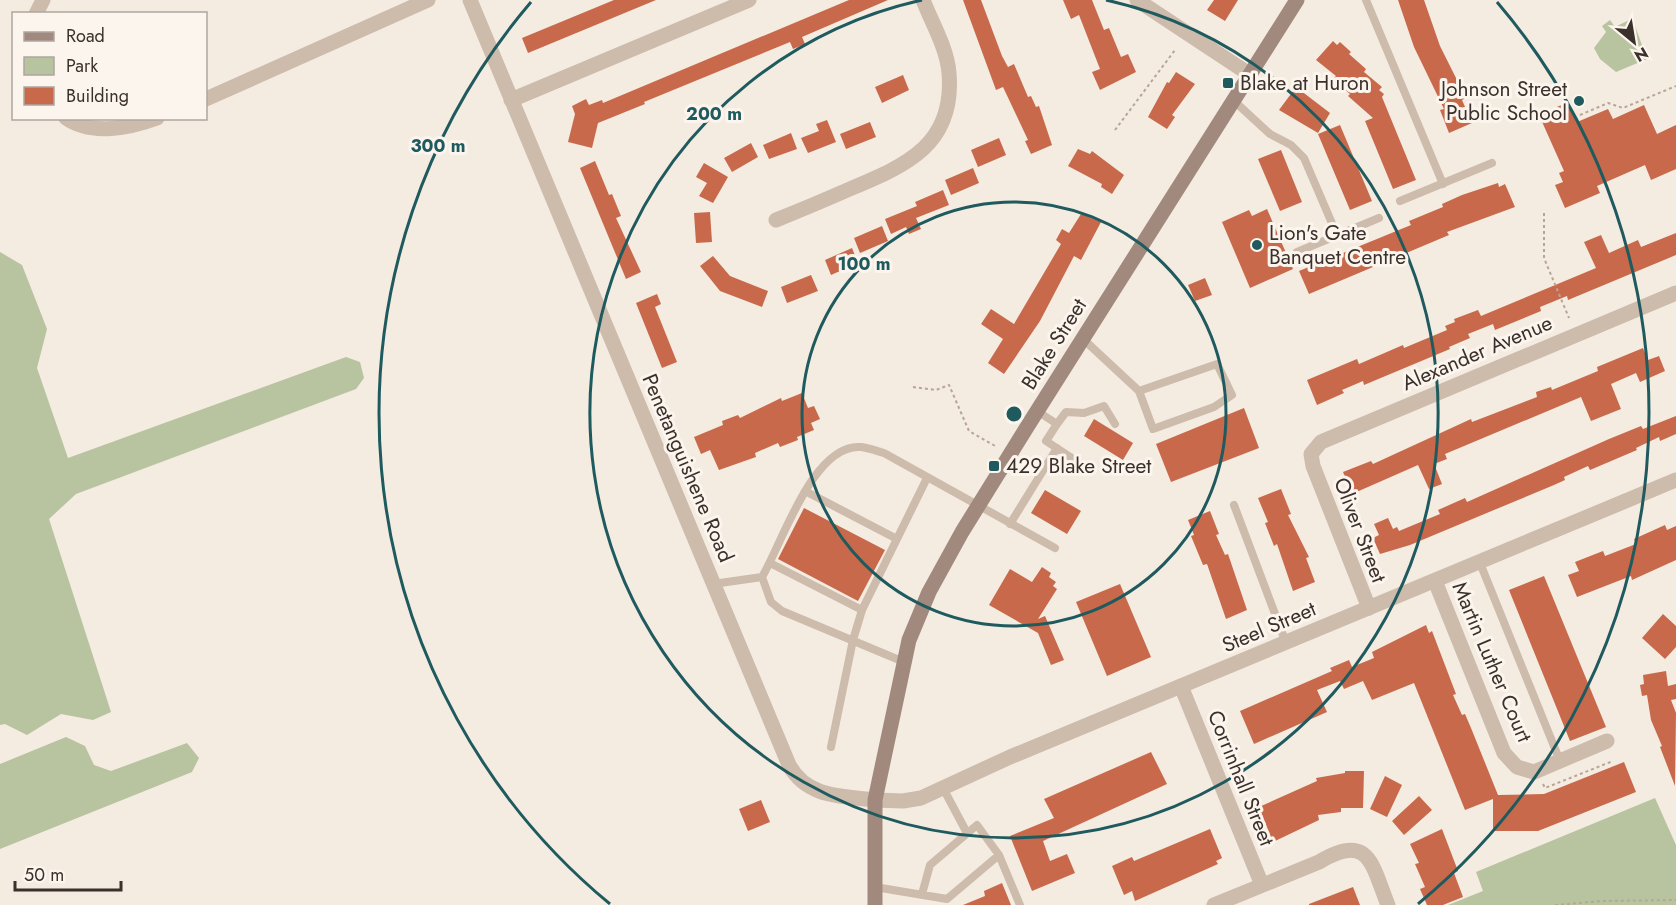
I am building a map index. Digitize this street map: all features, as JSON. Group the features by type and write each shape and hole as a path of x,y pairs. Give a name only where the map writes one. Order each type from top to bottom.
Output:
{"main road":[{"name":"Blake Street","path":"875,800 909,640 929,592 978,506 1082,338 1297,0"},
{"path":"875,800 875,905"}],"street":[{"path":"207,99 428,0"},
{"name":"Penetanguishene Road","path":"470,0 795,775 822,794 875,800"},
{"path":"511,100 726,4 749,0"},
{"path":"776,220 904,166 923,151 935,135 944,115 949,73 944,52 923,0"},
{"path":"1137,0 1249,74"},
{"path":"70,120 88,128 108,128 147,120"},
{"name":"Alexander Avenue","path":"1313,466 1311,454 1321,442 1676,293"},
{"name":"Oliver Street","path":"1313,466 1369,608"},
{"name":"Steel Street","path":"875,800 912,800 944,788 1010,757 1676,480"},
{"name":"Martin Luther Court","path":"1435,581 1504,753 1517,767 1534,772 1607,741"},
{"name":"Corrinhall Street","path":"1180,686 1262,885"},
{"path":"1214,905 1351,849 1365,853 1375,866 1388,905"}],"lane":[{"path":"1366,0 1443,184"},
{"path":"1233,100 1270,134 1291,145 1304,158 1337,235"},
{"path":"1400,201 1492,163"},
{"path":"1297,252 1379,218"},
{"path":"1082,338 1139,391 1153,429 1214,407 1232,395 1217,364 1139,391"},
{"path":"1090,470 1046,441 1066,412 1084,413 1104,406 1115,424"},
{"path":"1037,411 1057,424"},
{"path":"904,662 783,611 771,602 762,577 812,479 836,454 859,446 884,453 1055,548"},
{"path":"1010,524 1057,448"},
{"path":"831,747 853,640 862,610 927,478"},
{"path":"805,491 897,539"},
{"path":"1234,505 1286,643"},
{"path":"770,563 862,610"},
{"path":"1480,563 1560,761"},
{"path":"713,584 762,577"},
{"path":"944,788 967,833"},
{"path":"922,894 930,865 977,825 999,855 1020,905"},
{"path":"875,887 946,899 999,855"}],"path":[{"path":"1115,130 1175,50"},
{"path":"1580,115 1608,103 1623,108 1676,86"},
{"path":"1544,213 1544,258 1569,318"},
{"path":"913,387 936,390 948,385 969,431 1010,454"},
{"path":"1555,905 1602,901 1676,900"}],"green space":[{"path":"1610,20 1615,27 1629,20 1634,23 1647,59 1616,72 1600,59 1594,48 1606,32 1602,26"},
{"path":"0,252 22,265 47,329 37,368 68,458 346,357 360,362 364,378 356,389 76,494 49,519 111,712 93,720 61,714 27,735 5,724 0,725"},
{"path":"66,737 85,746 94,765 111,771 187,743 199,758 192,772 0,849 0,764"},
{"path":"1655,798 1676,845 1676,905 1448,905 1483,891 1476,872"}],"building":[{"path":"614,0 656,0 528,53 522,38"},
{"path":"849,0 888,0 802,37 805,44 793,49 790,42 598,123 592,148 568,142 575,114 572,106 586,99 589,105 602,100 603,103"},
{"path":"963,0 981,0 1002,56 1008,67 1014,64 1028,97 1031,96 1036,107 1039,106 1052,145 1031,154 1025,141 1028,140 1003,87 996,90"},
{"path":"1063,0 1092,0 1104,30 1109,28 1121,57 1128,54 1136,72 1100,90 1092,72 1100,69 1079,15 1071,19"},
{"path":"1214,0 1238,0 1225,21 1207,10"},
{"path":"1398,0 1424,0 1440,46 1466,98 1462,100 1472,123 1449,133 1440,110 1444,109 1414,47"},
{"path":"1333,41 1337,45 1340,42 1351,52 1349,54 1366,69 1364,72 1382,87 1379,90 1384,94 1382,97 1416,180 1393,189 1365,121 1373,118 1333,79 1336,76 1316,60"},
{"path":"1176,72 1195,84 1172,115 1175,117 1167,129 1148,117 1167,82 1169,83"},
{"path":"903,75 909,90 882,103 875,87"},
{"path":"1296,87 1330,113 1318,133 1279,110"},
{"path":"1568,102 1577,122 1608,109 1613,119 1644,105 1657,134 1676,125 1676,169 1651,180 1645,165 1597,186 1600,193 1565,208 1555,185 1563,182 1559,173 1564,171 1539,115"},
{"path":"827,120 836,142 808,153 801,138 819,131 816,124"},
{"path":"870,122 876,137 846,149 840,134"},
{"path":"1340,125 1372,201 1350,210 1318,134"},
{"path":"791,133 797,149 769,159 763,145"},
{"path":"999,138 1006,155 978,167 971,150"},
{"path":"751,143 758,157 732,172 724,158"},
{"path":"1078,149 1090,154 1092,151 1124,175 1112,194 1101,187 1102,184 1068,166"},
{"path":"1281,150 1302,202 1280,211 1258,159"},
{"path":"595,161 609,195 612,194 621,216 616,218 641,272 626,279 580,168"},
{"path":"704,163 728,177 713,203 699,196 707,183 696,177"},
{"path":"973,168 979,183 951,195 945,180"},
{"path":"1498,183 1499,187 1505,184 1515,207 1447,232 1449,235 1309,294 1299,271 1411,225 1409,221 1443,207 1442,204 1462,195"},
{"path":"943,190 949,205 916,218 921,229 909,234 906,227 891,234 885,219 917,206 915,202"},
{"name":"Lion's Gate Banquet Centre","path":"1267,209 1293,269 1250,288 1222,222 1249,210 1252,216"},
{"path":"710,212 712,242 696,243 694,213"},
{"path":"1081,214 1101,222 1081,260 1074,256 1040,321 1004,374 988,363 1003,339 981,324 991,309 1014,324 1061,244 1056,240 1062,229 1069,233"},
{"path":"882,226 888,241 860,253 854,238"},
{"path":"1676,233 1676,255 1568,300 1567,296 1540,307 1541,311 1495,330 1493,324 1468,334 1470,338 1449,347 1450,349 1364,385 1363,381 1342,390 1344,393 1317,405 1307,380 1357,359 1359,364 1403,345 1404,348 1447,330 1445,326 1455,322 1454,319 1478,310 1481,316 1596,268 1584,242 1601,235 1609,253 1638,240 1641,247"},
{"path":"852,248 858,263 831,275 825,260"},
{"path":"713,256 730,276 768,291 762,307 720,291 700,266"},
{"path":"811,275 818,291 787,303 781,287"},
{"path":"1205,278 1212,295 1195,301 1188,285"},
{"path":"657,294 661,304 655,307 677,362 662,368 636,303"},
{"path":"1643,348 1648,360 1659,356 1665,371 1640,382 1636,373 1611,384 1621,409 1591,421 1581,397 1445,454 1447,459 1434,464 1442,484 1429,489 1418,465 1352,494 1343,472 1371,461 1373,464 1471,419 1472,422 1537,397 1536,392 1551,387 1552,390 1598,371 1597,367"},
{"path":"802,393 808,408 814,406 820,419 811,423 814,430 797,437 798,440 780,447 778,443 755,453 756,457 719,470 710,450 701,454 694,437 723,425 722,421 738,415 740,418 781,398 782,401"},
{"path":"1244,408 1259,448 1171,482 1156,444"},
{"path":"1676,416 1676,434 1660,441 1659,437 1636,448 1637,450 1590,470 1588,466 1564,477 1565,480 1554,485 1410,545 1380,554 1373,538 1379,535 1374,524 1388,518 1393,529 1397,527 1399,531 1440,514 1438,510 1465,498 1467,502 1609,439 1641,426 1643,429"},
{"path":"1094,419 1133,443 1123,460 1084,436"},
{"path":"1281,489 1291,514 1288,515 1309,557 1306,558 1315,582 1293,591 1277,544 1274,546 1265,523 1268,522 1258,498"},
{"path":"1045,490 1081,511 1067,534 1031,513"},
{"path":"804,508 885,550 858,601 778,559"},
{"path":"1210,511 1219,534 1216,535 1225,555 1228,554 1247,610 1226,619 1207,564 1203,565 1191,536 1194,535 1188,520"},
{"path":"1665,525 1667,530 1676,526 1676,560 1632,580 1631,576 1577,597 1568,575 1579,571 1575,562 1603,551 1605,556 1636,544 1634,539"},
{"path":"1042,567 1051,573 1049,577 1056,582 1053,586 1057,589 1038,619 1045,616 1064,660 1051,665 1038,633 989,605 1010,569 1032,582"},
{"path":"1544,576 1606,727 1570,741 1509,590"},
{"path":"1120,584 1151,657 1107,676 1076,602"},
{"path":"1663,614 1676,626 1676,647 1665,659 1642,638"},
{"path":"1426,625 1429,633 1432,631 1456,694 1453,695 1462,715 1465,714 1498,795 1544,794 1624,762 1636,792 1538,831 1493,831 1493,799 1465,810 1414,683 1372,700 1363,681 1344,689 1340,681 1317,690 1327,712 1254,744 1240,711 1332,671 1330,668 1349,660 1352,667 1374,658 1372,652"},
{"path":"1666,671 1668,686 1676,684 1676,699 1671,700 1676,713 1675,786 1651,720 1647,695 1642,696 1640,685 1644,684 1643,675"},
{"path":"1151,752 1167,784 1043,841 1050,861 1067,854 1075,873 1032,891 1010,836 1054,818 1044,799"},
{"path":"1345,771 1364,771 1363,808 1341,808 1341,812 1318,815 1319,820 1273,842 1259,807 1317,781 1316,778 1345,773"},
{"path":"1385,776 1402,785 1387,817 1370,809"},
{"path":"1419,796 1432,810 1404,835 1392,821"},
{"path":"761,800 770,822 748,831 739,809"},
{"path":"1210,829 1222,858 1216,861 1218,864 1135,901 1132,891 1124,895 1112,866 1132,857 1134,861"},
{"path":"1442,829 1458,871 1454,873 1463,897 1443,905 1427,905 1420,889 1425,887 1415,864 1419,863 1410,844"},
{"path":"1002,883 1011,905 963,905 985,896 984,891"},
{"path":"1353,887 1360,905 1309,905 1309,904"}],"place":[{"name":"Blake at Huron","path":"1228,83"},
{"name":"Johnson Street Public School","path":"1579,101"},
{"name":"Lion's Gate Banquet Centre","path":"1257,245"},
{"name":"429 Blake Street","path":"994,466"}]}
